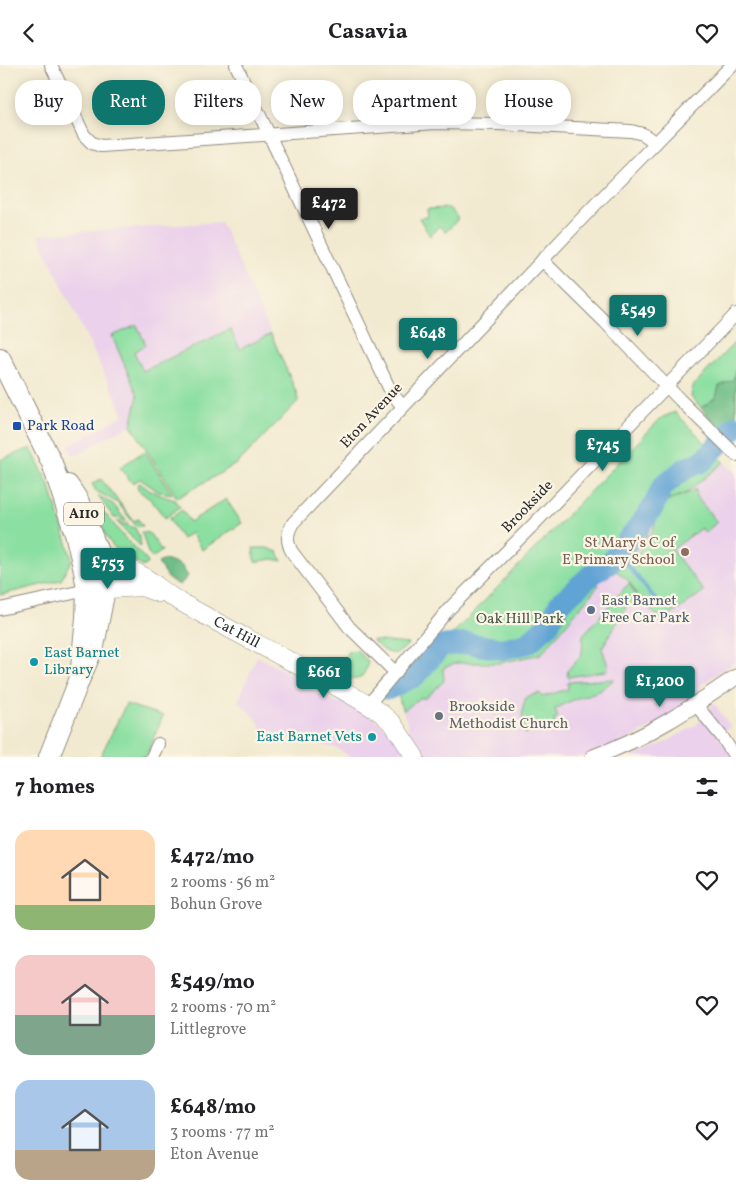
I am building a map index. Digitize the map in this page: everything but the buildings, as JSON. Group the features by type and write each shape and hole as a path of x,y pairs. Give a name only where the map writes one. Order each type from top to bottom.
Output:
{"main road":[{"name":"A110","path":"0,358 52,463 76,537 84,571 98,583"},
{"name":"A110","path":"49,757 80,679 86,618 98,583 78,500 52,463"},
{"name":"Cat Hill","path":"98,583 122,568 145,577 175,599 296,664 374,699 415,757"}],"street":[{"path":"51,65 84,135 92,143 101,146 436,123 631,131 643,134 656,143"},
{"path":"236,65 391,392 403,407"},
{"name":"Eton Avenue","path":"392,677 345,622 292,552 288,546 289,529 542,260 732,65"},
{"path":"542,260 734,453"},
{"name":"Brookside","path":"374,699 449,609 537,521 736,314"},
{"path":"0,609 98,583"},
{"path":"593,757 621,753 736,677"},
{"path":"696,705 723,738 735,757"},
{"path":"152,757 158,744"}],"shaded area":[{"path":"221,222 297,394 298,401 238,463 177,498 131,425 74,456 68,446 124,415 38,235"},
{"path":"724,462 736,474 736,661 701,685 696,705 593,757 347,757 347,754 336,748 278,735 261,729 258,721 238,701 257,656 293,675 295,682 338,703 345,701 368,714 411,748 408,725 403,711 420,698 426,698 444,681 442,668 457,663 500,663 598,585 593,582 607,567 645,539 661,506 672,498 686,493"},
{"path":"714,703 731,727 718,735 733,757 632,757 668,741 696,725"}],"green space":[{"path":"449,208 459,218 446,232 439,226 430,236 419,218 428,217 427,209"},
{"path":"137,325 146,345 134,352 143,371 230,329 240,349 271,334 297,394 298,401 238,463 177,498 131,425 138,396 112,336"},
{"path":"736,341 736,446 691,397 693,386"},
{"path":"736,367 736,446 701,408 716,397 719,386 733,380"},
{"name":"Oak Hill Park","path":"675,412 724,462 686,493 672,498 661,505 645,539 622,565 611,570 607,567 594,581 599,585 541,654 500,663 457,663 443,668 444,681 426,698 420,698 403,711 399,696 404,682 661,418"},
{"path":"31,448 50,487 72,559 61,580 0,595 0,460"},
{"path":"145,451 172,494 159,492 140,479 132,483 120,467"},
{"path":"101,479 134,521 138,519 143,526 136,526 118,503 96,491 92,484"},
{"path":"140,483 152,491 175,500 180,507 165,518 151,500 138,490 137,485"},
{"path":"695,489 697,493 695,495 717,522 705,533 701,528 672,550 704,591 663,621 641,602 629,581 615,570 633,558 643,546 664,504"},
{"path":"98,496 113,504 128,523 119,518 114,518"},
{"path":"226,499 242,523 202,550 191,533 182,539 169,519 182,510 190,522"},
{"path":"103,511 148,562 145,566 124,555 113,546 96,513"},
{"path":"116,521 135,528 140,538 141,547"},
{"path":"141,532 149,533 162,551 152,558"},
{"path":"253,548 267,548 278,552 282,561 273,559 255,562"},
{"path":"164,560 181,565 188,576 180,585 168,579 158,563"},
{"path":"629,583 640,603 627,606 602,648 608,666 606,671 568,677 567,671 582,654 583,635"},
{"path":"372,640 408,644 398,652 390,653"},
{"path":"357,650 368,662 360,678 351,679 336,670 349,651"},
{"path":"615,679 599,691 575,699 555,709 558,717 554,719 555,724 525,734 522,716 526,697 540,693 542,697 568,689 568,682"},
{"path":"126,704 163,716 146,757 100,757"}],"waterway":[{"path":"388,689 415,676 441,646 466,643 502,649 528,643 549,624 560,603 595,572 610,563 652,509 663,486 686,468 703,461 736,426"},
{"path":"618,553 659,604"}],"place":[{"name":"Park Road","path":"17,426"},
{"name":"St Mary's C of E Primary School","path":"685,552"},
{"name":"East Barnet Free Car Park","path":"591,610"},
{"name":"East Barnet Library","path":"34,662"},
{"name":"Brookside Methodist Church","path":"439,716"},
{"name":"East Barnet Vets","path":"372,737"}]}
